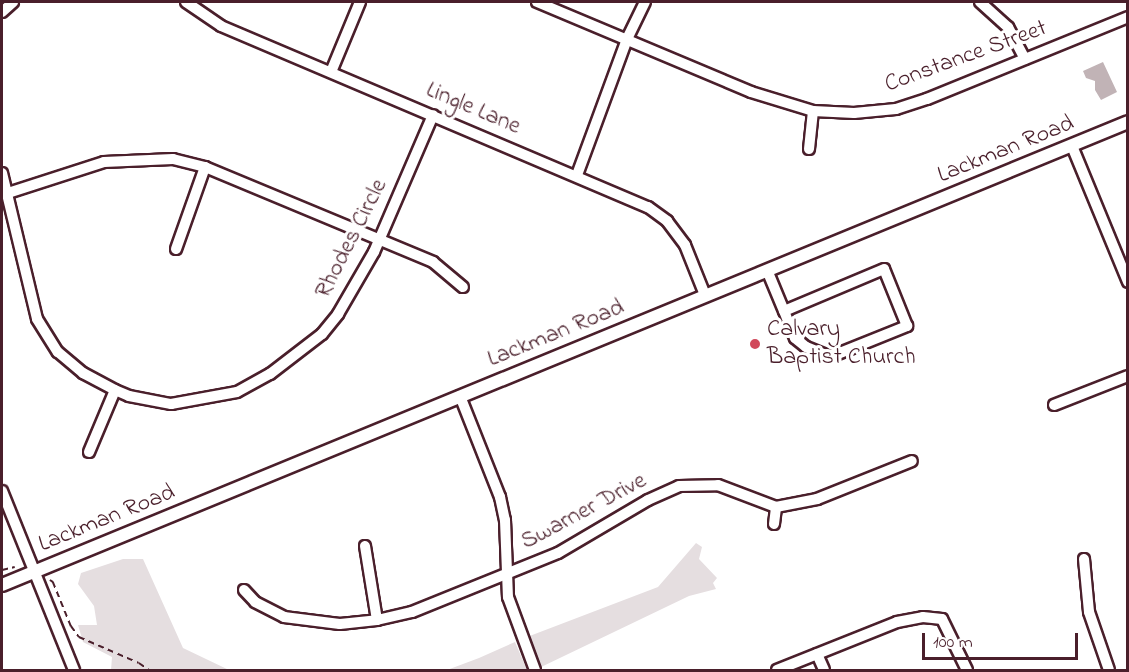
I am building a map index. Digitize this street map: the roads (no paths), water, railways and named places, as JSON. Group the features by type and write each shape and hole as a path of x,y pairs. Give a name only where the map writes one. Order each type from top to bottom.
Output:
{"main road":[{"name":"Lackman Road","path":"2,585 1128,122"}],"street":[{"path":"2,12 13,2"},
{"name":"Lingle Lane","path":"186,2 220,26 577,175 648,207 667,221 685,245 705,295"},
{"path":"331,72 360,2"},
{"name":"Constance Street","path":"537,2 751,92 813,111 854,113 896,109 1128,17"},
{"path":"577,175 627,39 645,2"},
{"path":"980,2 1008,27 1025,59"},
{"path":"809,148 813,111"},
{"name":"Rhodes Circle","path":"2,173 37,319 58,352 84,373 115,390 129,396 171,404 237,392 270,374 322,334 358,283 380,240 433,115"},
{"path":"1072,146 1128,282"},
{"path":"8,193 104,162 173,159 205,167 433,262 463,287"},
{"path":"176,249 205,167"},
{"path":"767,270 795,338 806,347 826,355 836,355 907,326 884,269 784,311"},
{"path":"1054,405 1128,376"},
{"path":"89,452 115,390"},
{"path":"460,396 500,497 505,520 511,608 535,670"},
{"path":"774,524 776,507 818,499 912,461"},
{"name":"Swarner Drive","path":"244,590 262,607 284,617 340,624 377,620 412,612 558,553 648,500 679,486 718,485 776,507"},
{"path":"2,491 74,670"},
{"path":"365,546 377,620"},
{"path":"1084,559 1089,612 1097,641 1109,670"},
{"path":"777,670 897,622 923,617 942,619 967,670"},
{"path":"817,654 824,670"}],"place":[{"name":"Calvary Baptist Church","path":"755,344"}]}
